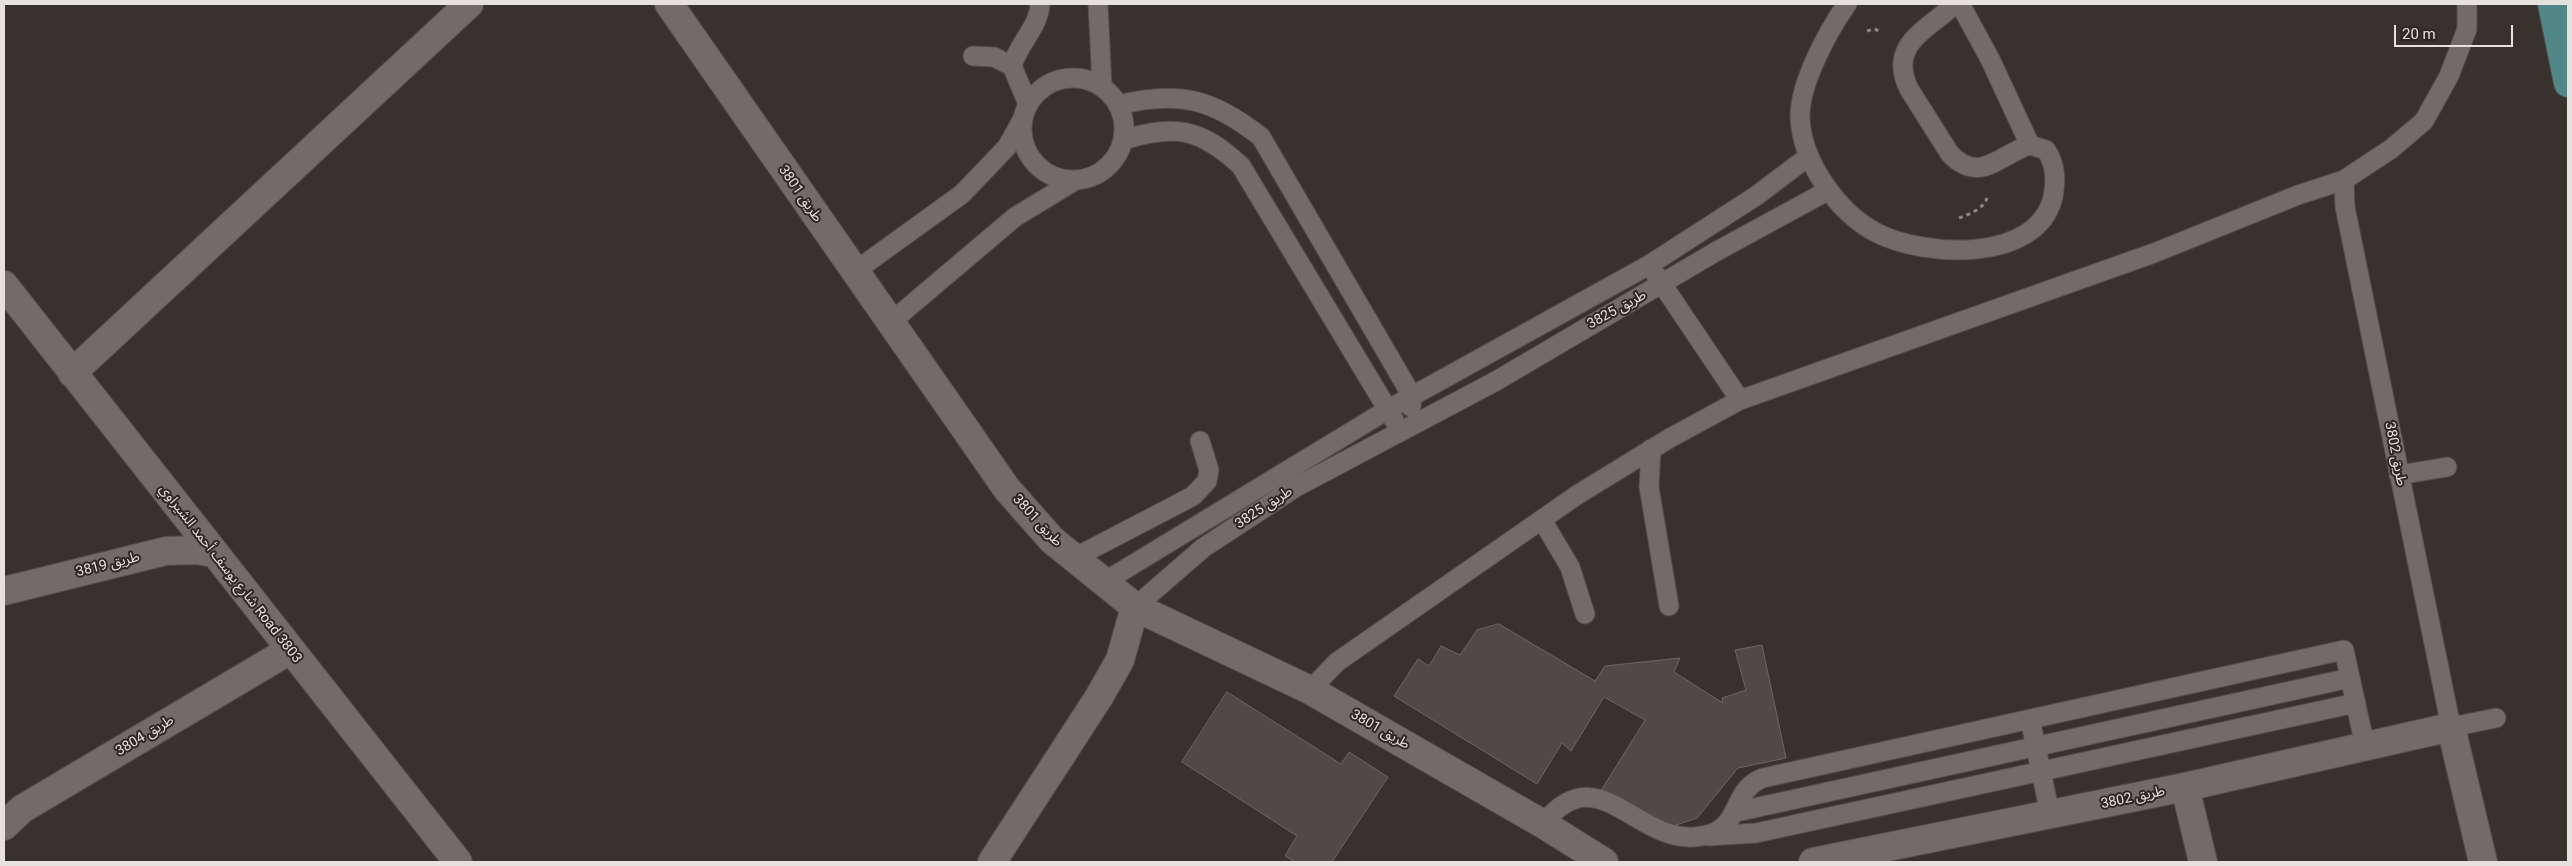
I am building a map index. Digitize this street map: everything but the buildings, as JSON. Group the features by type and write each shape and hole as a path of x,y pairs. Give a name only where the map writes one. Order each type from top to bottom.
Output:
{"main road":[{"path":"2552,4 2568,83"}],"street":[{"path":"72,373 469,4"},
{"name":"طريق 3801","path":"669,4 1006,488 1052,540 1134,607 1310,690 1543,824 1604,862"},
{"name":"شارع يوسف أحمد الشيراوي Road 3803","path":"4,285 458,862"},
{"name":"طريق 3819","path":"4,591 166,551 197,550 213,553"},
{"path":"992,862 1099,697 1120,660 1134,607"},
{"name":"طريق 3804","path":"4,826 22,809 290,650"},
{"name":"طريق 3802","path":"1813,862 2185,787 2451,727 2483,862"},
{"path":"2185,787 2203,862"}],"lane":[{"path":"854,272 962,194 1007,147 1026,112 1037,93 1061,79 1075,78 1102,86 1119,105 1124,122 1124,140 1117,155 1106,168 1093,177 1076,180 1058,178 1041,169 1029,155 1023,138 1026,112 1012,66 1015,54 1036,22 1040,4"},
{"path":"1098,4 1102,86"},
{"path":"1847,4 1808,78 1800,118 1810,156 1829,190 1858,221 1876,233 1896,241 1946,249 1993,247 2014,240 2032,229 2051,202 2055,186 2055,169 2046,150 2030,145 1987,167 1966,166 1950,154 1909,89 1903,77 1902,64 1904,52 1911,41 1956,4"},
{"path":"1960,4 1990,59 2030,145"},
{"path":"1310,690 1337,662 1542,520 1651,449 1740,400 2154,254 2298,195 2344,180 2391,149 2424,121 2450,76 2467,29 2467,4"},
{"path":"973,56 994,57 1012,66"},
{"path":"1119,105 1137,100 1170,97 1202,102 1234,116 1261,137 1412,396 1412,406 1401,432"},
{"path":"1197,135 1202,102"},
{"path":"1124,140 1168,129 1197,135 1221,147 1241,166 1401,432"},
{"path":"1650,265 1756,196 1810,156"},
{"path":"891,322 1015,217 1076,180"},
{"name":"طريق 3802","path":"2344,180 2345,207 2451,727"},
{"path":"1662,284 1717,251 1829,190"},
{"name":"طريق 3825","path":"1134,607 1203,548 1291,480 1387,410 1650,265 1740,400"},
{"name":"طريق 3825","path":"1104,582 1291,480 1401,432 1496,381 1662,284"},
{"path":"1074,558 1193,496 1201,489 1209,470 1200,441"},
{"path":"1651,449 1649,487 1669,606"},
{"path":"2399,475 2447,467"},
{"path":"1542,520 1570,567 1585,614"},
{"path":"1707,836 1729,823 1736,812 1743,792 1748,786 1763,778 2344,650 2365,746"},
{"path":"1736,812 2350,678"},
{"path":"1543,824 1554,810 1565,801 1589,796 1602,799 1661,831 1691,837 1756,833 2356,703"},
{"path":"2451,727 2496,718"},
{"path":"2030,719 2050,814"}]}
